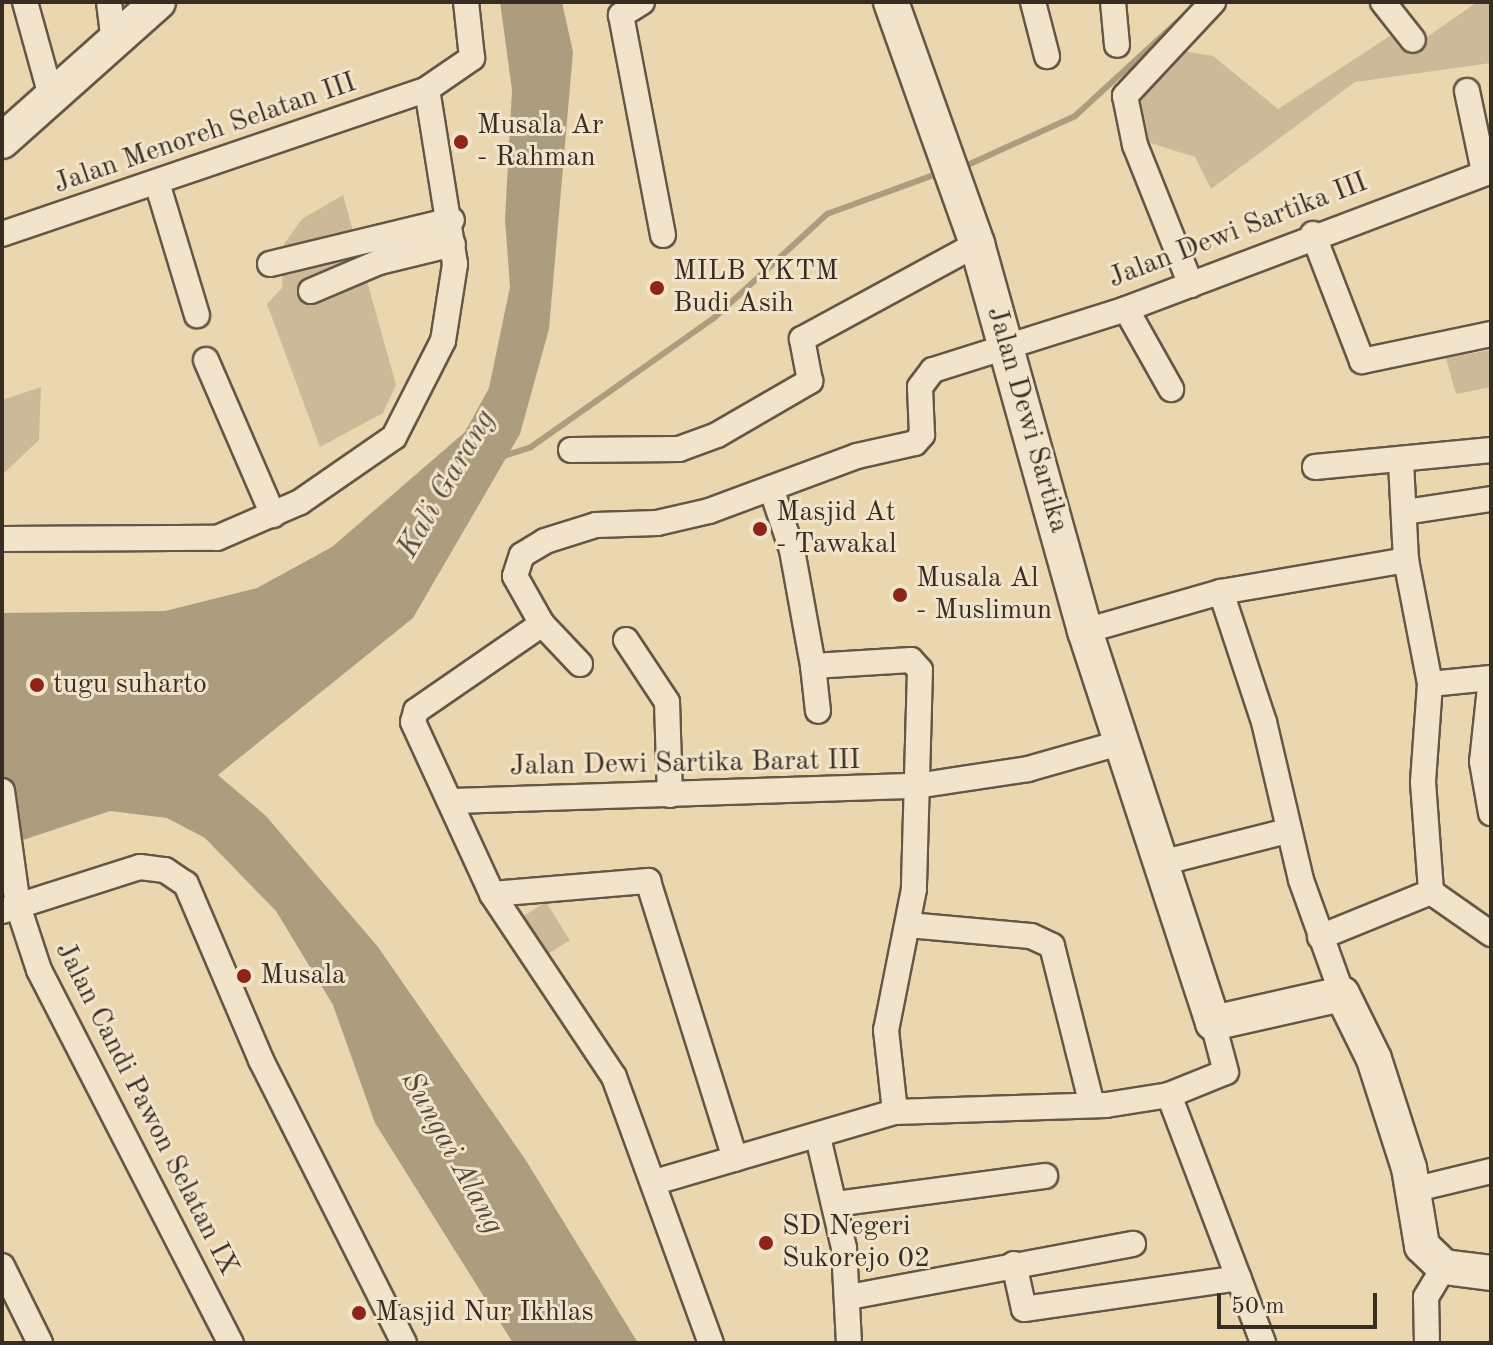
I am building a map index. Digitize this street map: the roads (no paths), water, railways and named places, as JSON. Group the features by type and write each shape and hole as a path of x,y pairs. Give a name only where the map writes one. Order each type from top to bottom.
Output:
{"street":[{"path":"25,2 51,96"},
{"path":"109,2 114,40"},
{"path":"2,141 158,2"},
{"name":"Jalan Menoreh Selatan III","path":"2,234 158,186 427,89 472,58 466,2"},
{"path":"642,2 621,15 663,235"},
{"name":"Jalan Dewi Sartika","path":"891,2 972,228 1085,631 1157,864 1213,1023 1226,1072 1169,1095"},
{"path":"1033,2 1047,56"},
{"path":"1113,2 1117,45"},
{"path":"1191,285 1135,145 1125,96 1213,2"},
{"path":"1383,2 1413,40"},
{"path":"2,539 205,541 273,515 353,471 394,437 443,341 452,232 427,89"},
{"path":"1467,91 1488,171"},
{"name":"Jalan Dewi Sartika III","path":"771,488 915,443 927,375 1126,309 1313,234 1488,171"},
{"path":"158,186 197,315"},
{"path":"571,450 679,449 717,435 810,381 802,339 972,228"},
{"path":"270,264 452,232"},
{"path":"311,291 452,232"},
{"path":"1313,234 1362,361 1491,334"},
{"path":"1126,309 1171,389"},
{"path":"206,360 273,515"},
{"path":"1315,467 1401,462 1491,450"},
{"path":"1401,462 1406,560 1430,684 1423,782 1431,892"},
{"path":"580,664 542,624 515,576 522,555 545,541 596,525 683,517 771,488 792,550 818,711"},
{"path":"1405,512 1491,499"},
{"path":"1085,631 1221,592 1406,560"},
{"path":"1221,592 1264,722 1287,831 1320,937 1342,994 1374,1059 1412,1190 1422,1246 1444,1267 1491,1273"},
{"path":"542,624 413,716 454,801 492,894 614,1077 655,1182 711,1343"},
{"path":"626,640 667,702 670,795"},
{"path":"813,666 916,663 916,786 908,925 886,1030 895,1112"},
{"path":"1430,684 1491,678 1482,762 1491,813"},
{"name":"Jalan Dewi Sartika Barat III","path":"454,801 916,786 1028,769 1119,743"},
{"name":"Jalan Candi Pawon Selatan IX","path":"2,791 12,905 39,970 231,1343"},
{"path":"1157,864 1287,831"},
{"path":"12,905 140,867 165,870 186,884 261,1060 404,1343"},
{"path":"492,894 648,881 735,1159"},
{"path":"1431,892 1491,934"},
{"path":"1320,937 1431,892"},
{"path":"908,925 1031,936 1052,946 1092,1105"},
{"path":"1213,1023 1342,994"},
{"path":"655,1182 818,1137 895,1112 1092,1105 1169,1095 1263,1343"},
{"path":"818,1137 835,1204 849,1297 849,1343"},
{"path":"1412,1190 1491,1171"},
{"path":"835,1204 1045,1176"},
{"path":"849,1297 1133,1244"},
{"path":"1014,1264 1024,1309 1239,1278"},
{"path":"2,1266 40,1343"},
{"path":"1427,1343 1426,1297 1444,1267"}],"water":[{"path":"500,2 562,2 573,52 549,329 520,434 413,618 218,775 266,816 378,947 525,1159 638,1343 513,1343 375,1123 333,1005 276,911 205,838 167,818 110,811 2,847 2,613 165,611 257,588 332,547 465,432 489,388 510,287 505,219 512,90"}],"waterway":[{"path":"961,168 1075,116 1189,11"},
{"path":"504,456 531,447 714,318 827,214 942,172"}],"place":[{"name":"Musala Ar - Rahman","path":"461,142"},
{"name":"MILB YKTM Budi Asih","path":"657,288"},
{"name":"Masjid At - Tawakal","path":"760,529"},
{"name":"Musala Al - Muslimun","path":"900,595"},
{"name":"tugu suharto","path":"37,685"},
{"name":"Musala","path":"244,976"},
{"name":"SD Negeri Sukorejo 02","path":"766,1243"},
{"name":"Masjid Nur Ikhlas","path":"359,1313"}],"water label":[{"name":"Kali Garang","path":"447,484"},
{"name":"Sungai Alang","path":"452,1153"}]}
